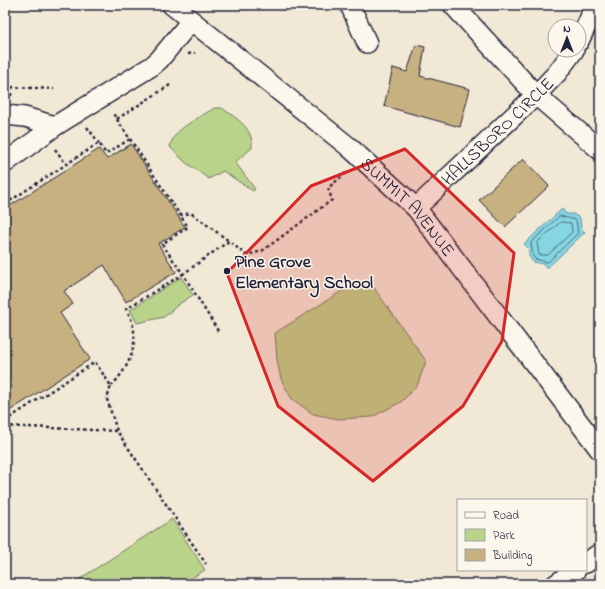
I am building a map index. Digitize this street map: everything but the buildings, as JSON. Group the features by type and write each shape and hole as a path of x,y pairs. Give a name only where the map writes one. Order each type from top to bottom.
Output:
{"street":[{"name":"SUMMIT AVENUE","path":"172,5 349,147 416,208 600,450"},
{"path":"350,5 367,43"},
{"path":"453,5 536,95 600,150"},
{"path":"588,33 593,5"},
{"path":"5,163 55,126 152,66 159,60 191,21"},
{"name":"HALLSBORO CIRCLE","path":"416,208 536,95 568,58"},
{"path":"5,115 25,117 55,126"},
{"path":"587,562 600,553"},
{"path":"556,584 575,571"}],"path":[{"path":"117,119 170,85"},
{"path":"11,87 54,89"},
{"path":"110,109 188,227 162,244 183,274 218,331"},
{"path":"86,125 100,143 106,154 130,139"},
{"path":"5,204 100,143"},
{"path":"52,146 66,164"},
{"path":"180,215 191,213 246,255 262,251 332,200 328,188 346,174"},
{"path":"206,564 117,431 107,399 111,386 126,368 135,336 134,326 126,309 183,274 229,241"},
{"path":"5,421 95,362 111,386"},
{"path":"5,426 117,431"}],"highlighted area":[{"path":"405,149 514,253 502,341 463,406 373,481 278,406 227,273 311,186"}],"green space":[{"path":"214,108 222,108 233,116 243,124 250,135 252,148 235,162 255,189 253,191 223,171 209,179 185,162 170,147 176,134 188,124"},
{"path":"181,277 193,295 179,304 164,317 137,323 130,310"},
{"path":"353,284 374,288 426,361 417,386 401,402 372,417 339,419 313,414 292,399 281,379 277,360 275,333"},
{"path":"172,519 205,570 182,584 76,584 75,582"}],"water":[{"path":"562,209 566,214 573,214 580,218 581,228 585,232 547,268 543,264 533,262 529,256 529,249 524,244"}],"place":[{"name":"Pine Grove Elementary School","path":"227,271"}]}
